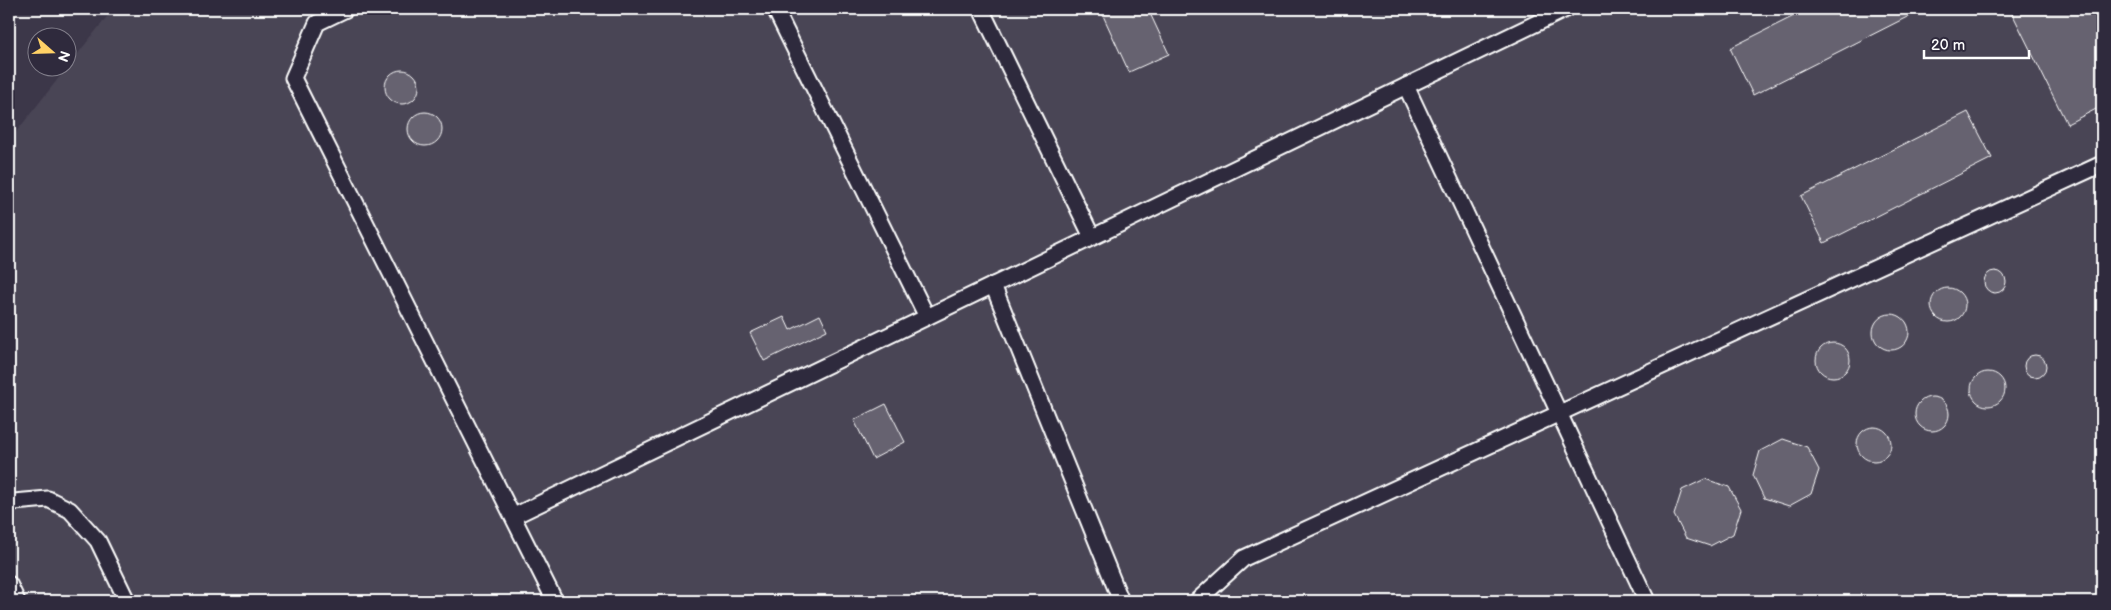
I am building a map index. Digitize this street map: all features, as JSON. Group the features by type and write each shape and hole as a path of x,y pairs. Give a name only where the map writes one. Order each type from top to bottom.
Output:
{"lane":[{"path":"346,9 317,23 293,78 555,601"},
{"path":"775,9 927,317"},
{"path":"981,9 1092,237"},
{"path":"514,516 1566,9"},
{"path":"1406,86 1647,601"},
{"path":"1197,601 1244,558 2102,164"},
{"path":"993,285 1121,601"},
{"path":"9,504 48,499 70,510 98,541 127,601"},
{"path":"9,584 18,601"}],"shaded area":[{"path":"113,9 2102,9 2102,601 9,601 9,141 59,78 78,78 78,53"}],"building":[{"path":"1100,9 1148,9 1169,54 1129,72"},
{"path":"1808,9 1918,9 1919,11 1753,95 1730,48"},
{"path":"2010,9 2102,9 2102,106 2067,124"},
{"path":"402,70 409,71 414,75 418,80 418,94 414,99 409,103 402,104 395,103 390,99 386,94 385,87 386,80 390,75 395,71"},
{"path":"425,112 432,113 437,117 441,122 441,136 437,141 432,145 425,146 418,145 413,141 409,136 408,129 409,122 413,117 418,113"},
{"path":"1968,112 1992,158 1824,243 1801,196"},
{"path":"1995,271 2003,274 2006,282 2003,290 1995,293 1987,290 1984,282 1987,274"},
{"path":"1948,288 1955,289 1960,293 1964,298 1964,312 1960,317 1955,321 1948,322 1941,321 1936,317 1932,312 1931,305 1932,298 1936,293 1941,289"},
{"path":"1891,314 1903,320 1909,332 1903,344 1891,350 1879,344 1873,332 1879,320"},
{"path":"820,315 827,330 764,361 750,333 784,317 790,330"},
{"path":"1833,343 1840,344 1845,348 1849,353 1849,367 1845,372 1840,376 1833,377 1826,376 1821,372 1817,367 1816,360 1817,353 1821,348 1826,344"},
{"path":"2035,355 2043,358 2046,366 2043,374 2035,377 2027,374 2024,366 2027,358"},
{"path":"1988,372 1995,373 2000,377 2004,382 2004,396 2000,401 1995,405 1988,406 1981,405 1976,401 1972,396 1971,389 1972,382 1976,377 1981,373"},
{"path":"1932,397 1939,398 1944,402 1948,407 1948,421 1944,426 1939,430 1932,431 1925,430 1920,426 1916,421 1915,414 1916,407 1920,402 1925,398"},
{"path":"886,404 905,442 873,459 854,420"},
{"path":"1874,427 1881,428 1886,432 1890,437 1890,451 1886,456 1881,460 1874,461 1867,460 1862,456 1858,451 1857,444 1858,437 1862,432 1867,428"},
{"path":"1783,439 1807,447 1819,470 1811,494 1789,506 1764,498 1753,475 1760,451"},
{"path":"1705,479 1729,487 1741,509 1733,534 1710,546 1686,538 1674,515 1682,490"}]}
